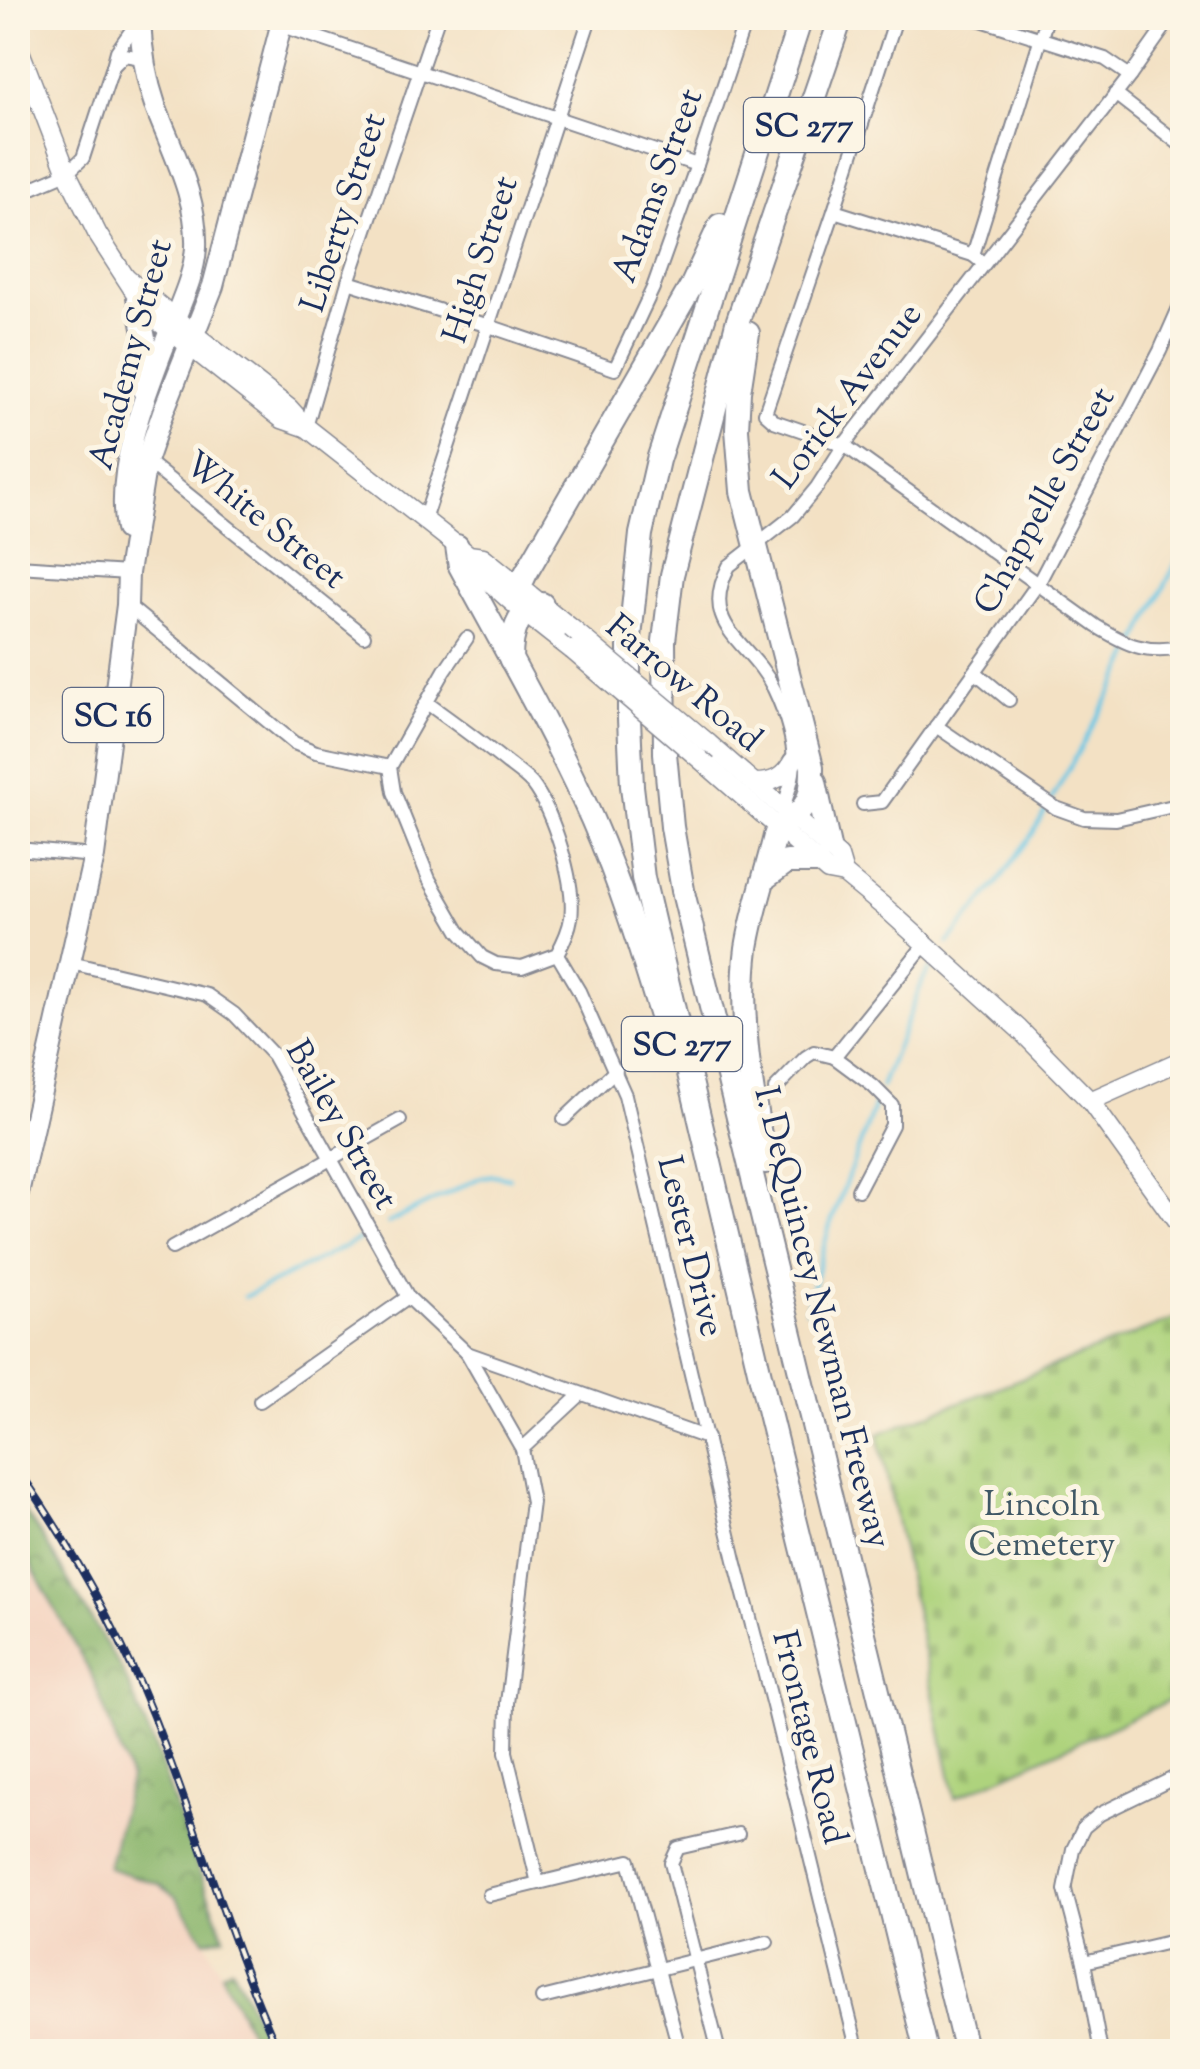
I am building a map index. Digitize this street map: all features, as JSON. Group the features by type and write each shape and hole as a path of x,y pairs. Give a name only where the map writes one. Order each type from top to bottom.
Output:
{"highway":[{"name":"I. DeQuincey Newman Freeway","path":"841,18 737,324 672,575 664,641 665,753 684,896 966,2052"},
{"name":"I. DeQuincey Newman Freeway","path":"798,27 658,460 642,534 629,647 632,786 643,878 734,1269 926,2052"},
{"path":"511,661 511,640 533,607 520,586 692,285 798,27"},
{"path":"765,878 788,862 823,855 742,491 738,429 743,360 767,232"},
{"path":"463,550 460,566 591,818 616,879 662,1021 712,1212 734,1269"},
{"path":"781,1289 744,1012 747,950 754,912 785,817 800,812 812,786 802,764"}],"main road":[{"name":"Academy Street","path":"138,455 142,406 192,274 195,254 195,217 154,103 142,58 140,18"},
{"name":"SC 16","path":"18,1192 94,856 127,605 138,455 213,286 282,21"},
{"name":"Farrow Road","path":"18,46 67,173 98,236 148,314 172,325"},
{"path":"195,217 230,222"},
{"name":"Farrow Road","path":"126,278 172,325 282,419 306,427 463,550 474,566 571,628 754,783 823,855 839,857 844,874 1019,1028 1090,1101 1182,1229"},
{"path":"137,297 146,344 142,406"},
{"name":"Farrow Road","path":"463,550 483,557 520,586"},
{"name":"Farrow Road","path":"533,607 572,650 708,766 785,817"},
{"path":"754,783 781,778 802,764"},
{"path":"1090,1101 1182,1060"}],"street":[{"name":"Academy Street","path":"67,173 88,148 117,51 140,18"},
{"path":"259,18 282,21 697,166"},
{"name":"Liberty Street","path":"306,427 348,282 438,18"},
{"name":"High Street","path":"424,520 590,18"},
{"name":"Adams Street","path":"489,326 615,369 653,288 746,18"},
{"path":"896,18 765,413 774,421 844,445 1126,644 1146,649 1182,647"},
{"path":"975,18 1105,59 1130,76"},
{"path":"834,211 978,259 1047,18"},
{"name":"Lorick Avenue","path":"802,764 773,687 724,625 719,613 718,595 728,566 793,516 817,487 978,259 1116,94 1172,18"},
{"path":"113,66 124,55 142,58"},
{"path":"1116,94 1182,146"},
{"path":"18,194 67,173"},
{"path":"348,282 489,326"},
{"name":"Chappelle Street","path":"863,804 882,802 1038,582 1160,351 1182,301"},
{"name":"White Street","path":"138,455 364,636"},
{"path":"18,566 129,564"},
{"path":"127,605 294,743 316,752 390,767"},
{"path":"427,703 531,783 548,812 571,897 571,917 557,954 522,967 496,964 482,957 458,931 415,849 394,792 390,767 445,670 467,638"},
{"path":"975,672 1009,700"},
{"path":"936,726 1056,808 1084,818 1116,819 1182,804"},
{"path":"18,850 94,856"},
{"path":"834,1057 926,943"},
{"path":"557,954 580,991 616,1070 564,1119"},
{"name":"Bailey Street","path":"71,963 207,995 234,1014 272,1055 408,1297 467,1353 522,1448 532,1502 507,1702 506,1752 538,1883"},
{"path":"775,1089 814,1052 834,1057 892,1105 892,1125 858,1190"},
{"name":"Lester Drive","path":"616,1070 707,1438"},
{"path":"172,1248 400,1120"},
{"path":"260,1401 408,1297"},
{"name":"Bailey Street","path":"467,1353 707,1438"},
{"path":"522,1448 580,1395"},
{"name":"Frontage Road","path":"707,1438 858,2052"},
{"path":"1101,2052 1065,1890 1073,1849 1084,1827 1100,1814 1182,1774"},
{"path":"718,2052 670,1863 678,1848 738,1834"},
{"path":"489,1895 628,1861 663,1966 680,2052"},
{"path":"1084,1962 1182,1939"},
{"path":"542,1998 767,1942"},
{"path":"772,2052 792,2047"}],"shaded area":[{"path":"18,1542 92,1676 131,1779 108,1868 158,1884 176,1897 205,1941 259,2051 18,2051"}],"green space":[{"name":"Lincoln Cemetery","path":"1182,1316 1182,1695 955,1798 878,1434"},
{"path":"18,1502 124,1674 224,1936 205,1941 176,1897 159,1884 108,1868 130,1779 92,1676 18,1542"},
{"path":"232,1967 271,2051 259,2051 221,1973"}],"waterway":[{"path":"948,943 1033,833 1118,681 1182,551"},
{"path":"881,1087 930,969"},
{"path":"806,1310 830,1225 878,1096"},
{"path":"388,1223 481,1177 509,1178"},
{"path":"244,1297 360,1239"}],"railway":[{"path":"18,1469 57,1528 125,1652 279,2052"}]}
